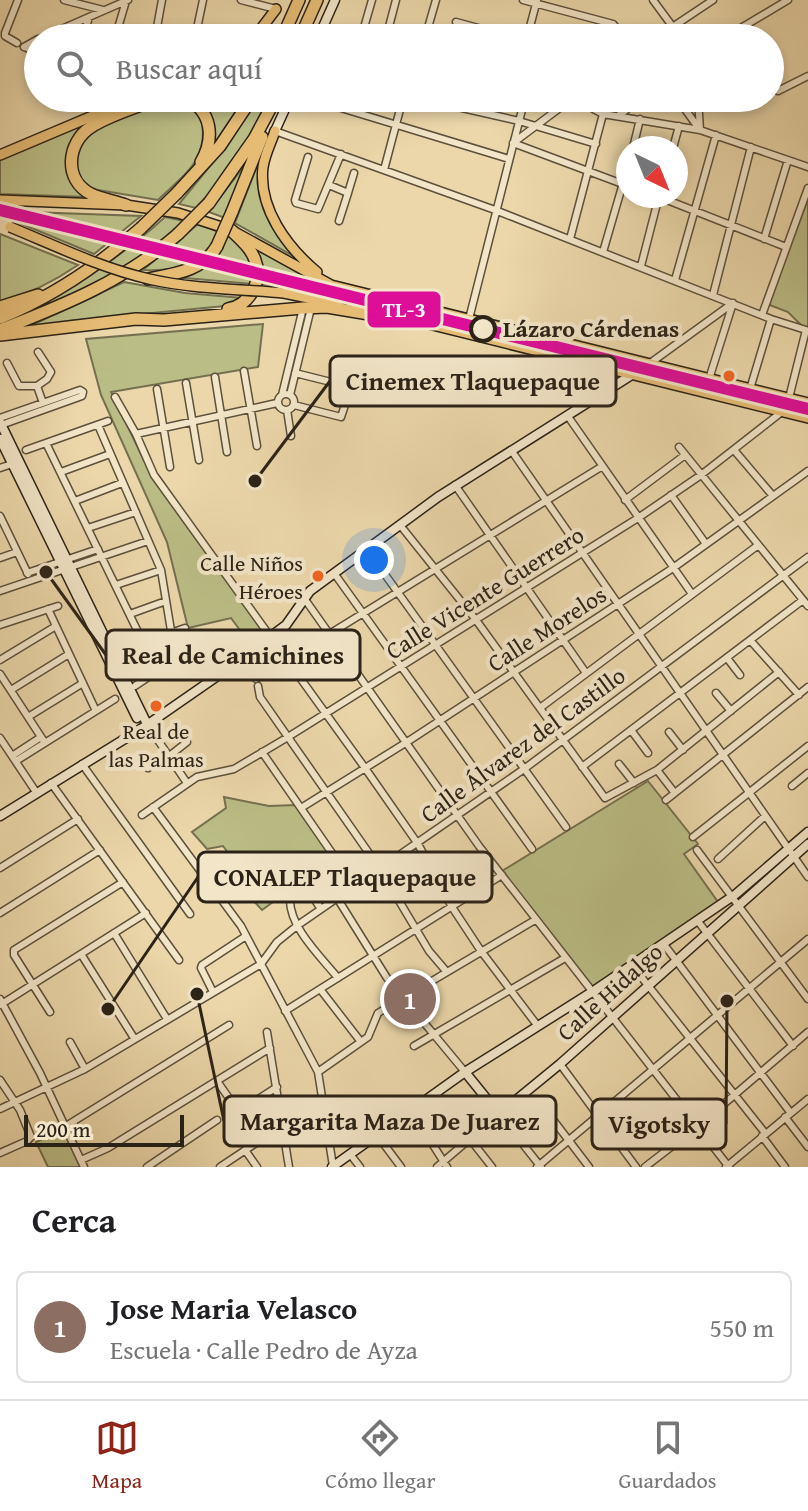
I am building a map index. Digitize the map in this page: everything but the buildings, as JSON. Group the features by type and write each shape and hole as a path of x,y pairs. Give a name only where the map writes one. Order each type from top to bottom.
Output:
{"highway":[{"path":"288,24 299,0"},
{"path":"306,24 317,0"},
{"path":"126,112 94,125 80,136 73,150 71,168 84,189 91,194 126,205"},
{"path":"191,179 207,152 210,134 203,112"},
{"path":"0,318 62,287 99,263 141,228 220,146 243,112"},
{"path":"0,333 103,286 152,256 209,203 241,161 268,112"},
{"path":"148,279 185,271 208,257 217,246 270,112"},
{"path":"0,333 136,319 163,313 232,309 248,299 256,282 257,264 250,250 231,230"},
{"path":"0,307 62,287"},
{"path":"136,319 164,320 307,308 383,313"}],"main road":[{"path":"265,24 279,5"},
{"path":"0,155 102,112"},
{"path":"275,131 263,168 265,198 272,216 290,244 331,285"},
{"path":"0,200 126,205 178,213 231,230 331,285 808,403"},
{"path":"3,226 148,279 284,293 383,313 808,418"}],"street":[{"path":"17,43 8,39 5,33 18,0"},
{"path":"64,0 104,10"},
{"path":"73,24 127,0"},
{"path":"119,24 127,0"},
{"path":"158,24 162,0"},
{"path":"198,24 203,0"},
{"path":"241,0 279,5"},
{"path":"323,24 335,0"},
{"path":"365,24 372,0"},
{"path":"390,24 396,0"},
{"path":"429,24 436,0"},
{"path":"523,0 613,24"},
{"path":"653,0 671,24"},
{"path":"675,24 713,0"},
{"path":"748,24 788,0"},
{"path":"531,24 537,2"},
{"path":"87,24 89,17"},
{"path":"456,22 463,24"},
{"path":"784,87 808,76"},
{"path":"284,112 275,131 495,210 771,319 750,389"},
{"path":"353,112 509,159"},
{"path":"384,170 400,112"},
{"path":"479,112 596,144"},
{"path":"469,320 521,112"},
{"path":"513,143 555,112"},
{"path":"599,112 700,130 808,167"},
{"path":"618,116 623,112"},
{"path":"687,112 700,130"},
{"path":"699,112 700,130"},
{"path":"570,239 603,114"},
{"path":"636,136 640,119"},
{"path":"676,136 679,126"},
{"path":"675,280 716,135"},
{"path":"513,143 616,181"},
{"path":"713,295 751,147"},
{"path":"308,157 295,200 296,203 319,209 341,154"},
{"path":"764,239 788,160"},
{"path":"339,221 354,173"},
{"path":"329,185 348,193"},
{"path":"762,315 808,188"},
{"path":"603,252 618,208"},
{"path":"641,266 656,208"},
{"path":"686,208 786,247"},
{"path":"0,816 146,726 272,636 286,625 304,598 334,573 455,485 649,364 733,303"},
{"path":"709,379 733,303"},
{"path":"136,434 277,403 297,348 307,308"},
{"name":"Calle Vicente Guerrero","path":"142,815 187,783 200,776 230,771 368,688 638,518 734,450 783,411 789,398 806,330 771,319"},
{"path":"294,405 290,395 297,348"},
{"path":"7,363 19,386 37,386 51,372 38,352"},
{"path":"244,371 257,446"},
{"path":"277,403 282,410 294,405 341,417 345,413 350,390 347,386 295,373"},
{"path":"215,377 227,452"},
{"path":"186,383 199,460"},
{"path":"37,386 43,403"},
{"path":"157,389 170,467"},
{"path":"83,391 82,396 0,422 43,403 83,391"},
{"path":"282,395 290,395"},
{"path":"115,397 154,475 327,713 418,844 452,907 481,951 537,1025"},
{"path":"287,410 291,436"},
{"path":"567,415 692,594"},
{"path":"26,450 108,421"},
{"path":"0,422 28,488 146,726 187,783"},
{"path":"98,425 161,570 175,658 135,686"},
{"path":"0,439 7,460 28,488"},
{"path":"46,443 157,671"},
{"path":"582,767 750,640 806,602 757,546 679,447"},
{"path":"510,450 808,877"},
{"path":"734,450 773,496"},
{"path":"61,472 110,454"},
{"path":"625,500 685,455"},
{"path":"0,468 7,460"},
{"path":"446,971 429,951 380,869 260,697 257,683 329,633 601,467"},
{"name":"Calle Morelos","path":"301,808 673,568 808,471"},
{"path":"75,501 122,483"},
{"path":"455,485 586,673"},
{"path":"671,495 706,544"},
{"path":"88,528 136,512"},
{"path":"0,516 31,581"},
{"path":"400,525 476,620 605,798 657,770 779,672"},
{"path":"27,573 102,557 148,541"},
{"path":"540,708 757,546"},
{"path":"366,548 566,827"},
{"path":"0,591 31,581 98,549"},
{"path":"0,558 17,552"},
{"name":"Calle Álvarez del Castillo","path":"0,1109 85,1069 261,964 277,942 298,925 524,769 808,557"},
{"path":"116,585 161,570"},
{"path":"334,573 532,849"},
{"path":"304,598 535,920 727,1167 808,1099"},
{"path":"130,614 166,601"},
{"path":"0,625 58,606"},
{"path":"48,609 96,711"},
{"path":"0,660 56,626"},
{"path":"122,650 185,628"},
{"path":"750,640 799,695"},
{"path":"11,690 69,654"},
{"path":"727,658 740,675"},
{"path":"0,674 43,740"},
{"path":"28,717 83,683"},
{"path":"666,800 808,687"},
{"path":"716,693 731,711"},
{"path":"14,759 115,699"},
{"path":"631,730 648,753"},
{"path":"669,732 683,750"},
{"path":"0,738 36,792"},
{"path":"148,768 187,742"},
{"path":"693,837 808,746"},
{"path":"262,752 335,858 302,881 321,909"},
{"path":"82,764 190,914"},
{"path":"619,764 634,783"},
{"path":"657,770 674,792"},
{"path":"792,786 808,773"},
{"path":"51,783 179,960"},
{"path":"153,807 246,936 318,1072 332,1166 465,1072 592,992 697,920 734,902"},
{"path":"718,859 765,816"},
{"path":"0,868 78,819"},
{"name":"Calle Hidalgo","path":"437,1167 445,1164 707,933 734,902 790,854 808,832"},
{"name":"Calle Hidalgo","path":"790,854 808,844"},
{"path":"0,913 100,850"},
{"path":"697,850 808,999"},
{"path":"319,869 373,956 403,997 539,1166 808,939"},
{"path":"285,1011 502,875"},
{"path":"50,1012 13,951 123,882"},
{"path":"290,899 290,909 298,925 338,978"},
{"path":"146,913 1,1002 48,1089 82,1164 270,1048"},
{"path":"318,1072 368,1037 375,1015 535,920"},
{"path":"697,920 793,1046"},
{"path":"114,933 167,1019"},
{"path":"213,992 201,966 246,936"},
{"path":"663,943 760,1073 808,1147"},
{"path":"81,954 134,1038"},
{"path":"414,1046 565,958"},
{"path":"631,964 735,1094 785,1167"},
{"path":"320,989 361,1042"},
{"path":"66,1126 229,1025"},
{"path":"267,1032 289,1167"},
{"path":"645,1167 808,1032"},
{"path":"70,1042 85,1069"},
{"path":"560,1064 636,1167"},
{"path":"0,1080 20,1110 31,1137 0,1153"},
{"path":"217,1081 258,1140"},
{"path":"238,1112 277,1087"},
{"path":"220,1167 322,1099"},
{"path":"538,1100 589,1167"},
{"path":"147,1167 217,1120"},
{"path":"421,1126 445,1164"},
{"path":"800,1136 808,1129"},
{"path":"377,1135 401,1167"},
{"path":"470,1139 492,1167"},
{"path":"245,1150 257,1167"},
{"path":"350,1154 360,1167"}],"green space":[{"path":"138,112 197,112 201,115 202,143 194,164 158,200 92,189 79,177 75,156 84,138 98,128"},
{"path":"201,112 236,112 214,144 214,136"},
{"path":"248,112 263,112 228,170 196,208 179,204 220,154"},
{"path":"80,126 68,148 89,197 0,194 0,160"},
{"path":"262,153 259,188 279,235 295,257 235,223"},
{"path":"248,161 225,218 209,212"},
{"path":"808,199 808,332 788,312 767,304"},
{"path":"0,211 141,216 94,254 0,215"},
{"path":"165,217 184,221 119,270 75,293 0,325 87,277"},
{"path":"198,224 219,232 197,259 178,267 143,270"},
{"path":"0,234 78,265 40,287 0,303"},
{"path":"228,236 241,245 248,256 252,284 185,278 213,261"},
{"path":"253,245 331,293 262,284 262,265"},
{"path":"124,282 185,293 243,298 225,306 69,321 23,329"},
{"path":"263,324 258,367 111,392 152,477 261,628 248,641 231,618 188,628 167,542 101,395 86,339"},
{"path":"648,781 698,844 684,854 718,902 594,988 502,871"},
{"path":"224,797 269,806 296,805 334,858 262,910 232,877 239,868 223,846 207,849 192,832 226,808"},
{"path":"65,1129 82,1167 48,1167 36,1142"}],"transit line":[{"name":"TL-3","path":"0,210 808,409"}],"place":[{"name":"Lázaro Cárdenas","path":"483,329"},
{"name":"Cinemex Tlaquepaque","path":"255,481"},
{"name":"Real de Camichines","path":"46,572"},
{"name":"Calle Niños Héroes","path":"318,576"},
{"name":"Real de las Palmas","path":"156,706"},
{"name":"Margarita Maza De Juarez","path":"197,994"},
{"name":"Jose Maria Velasco","path":"410,999"},
{"name":"Vigotsky","path":"727,1001"},
{"name":"CONALEP Tlaquepaque","path":"108,1009"}]}
